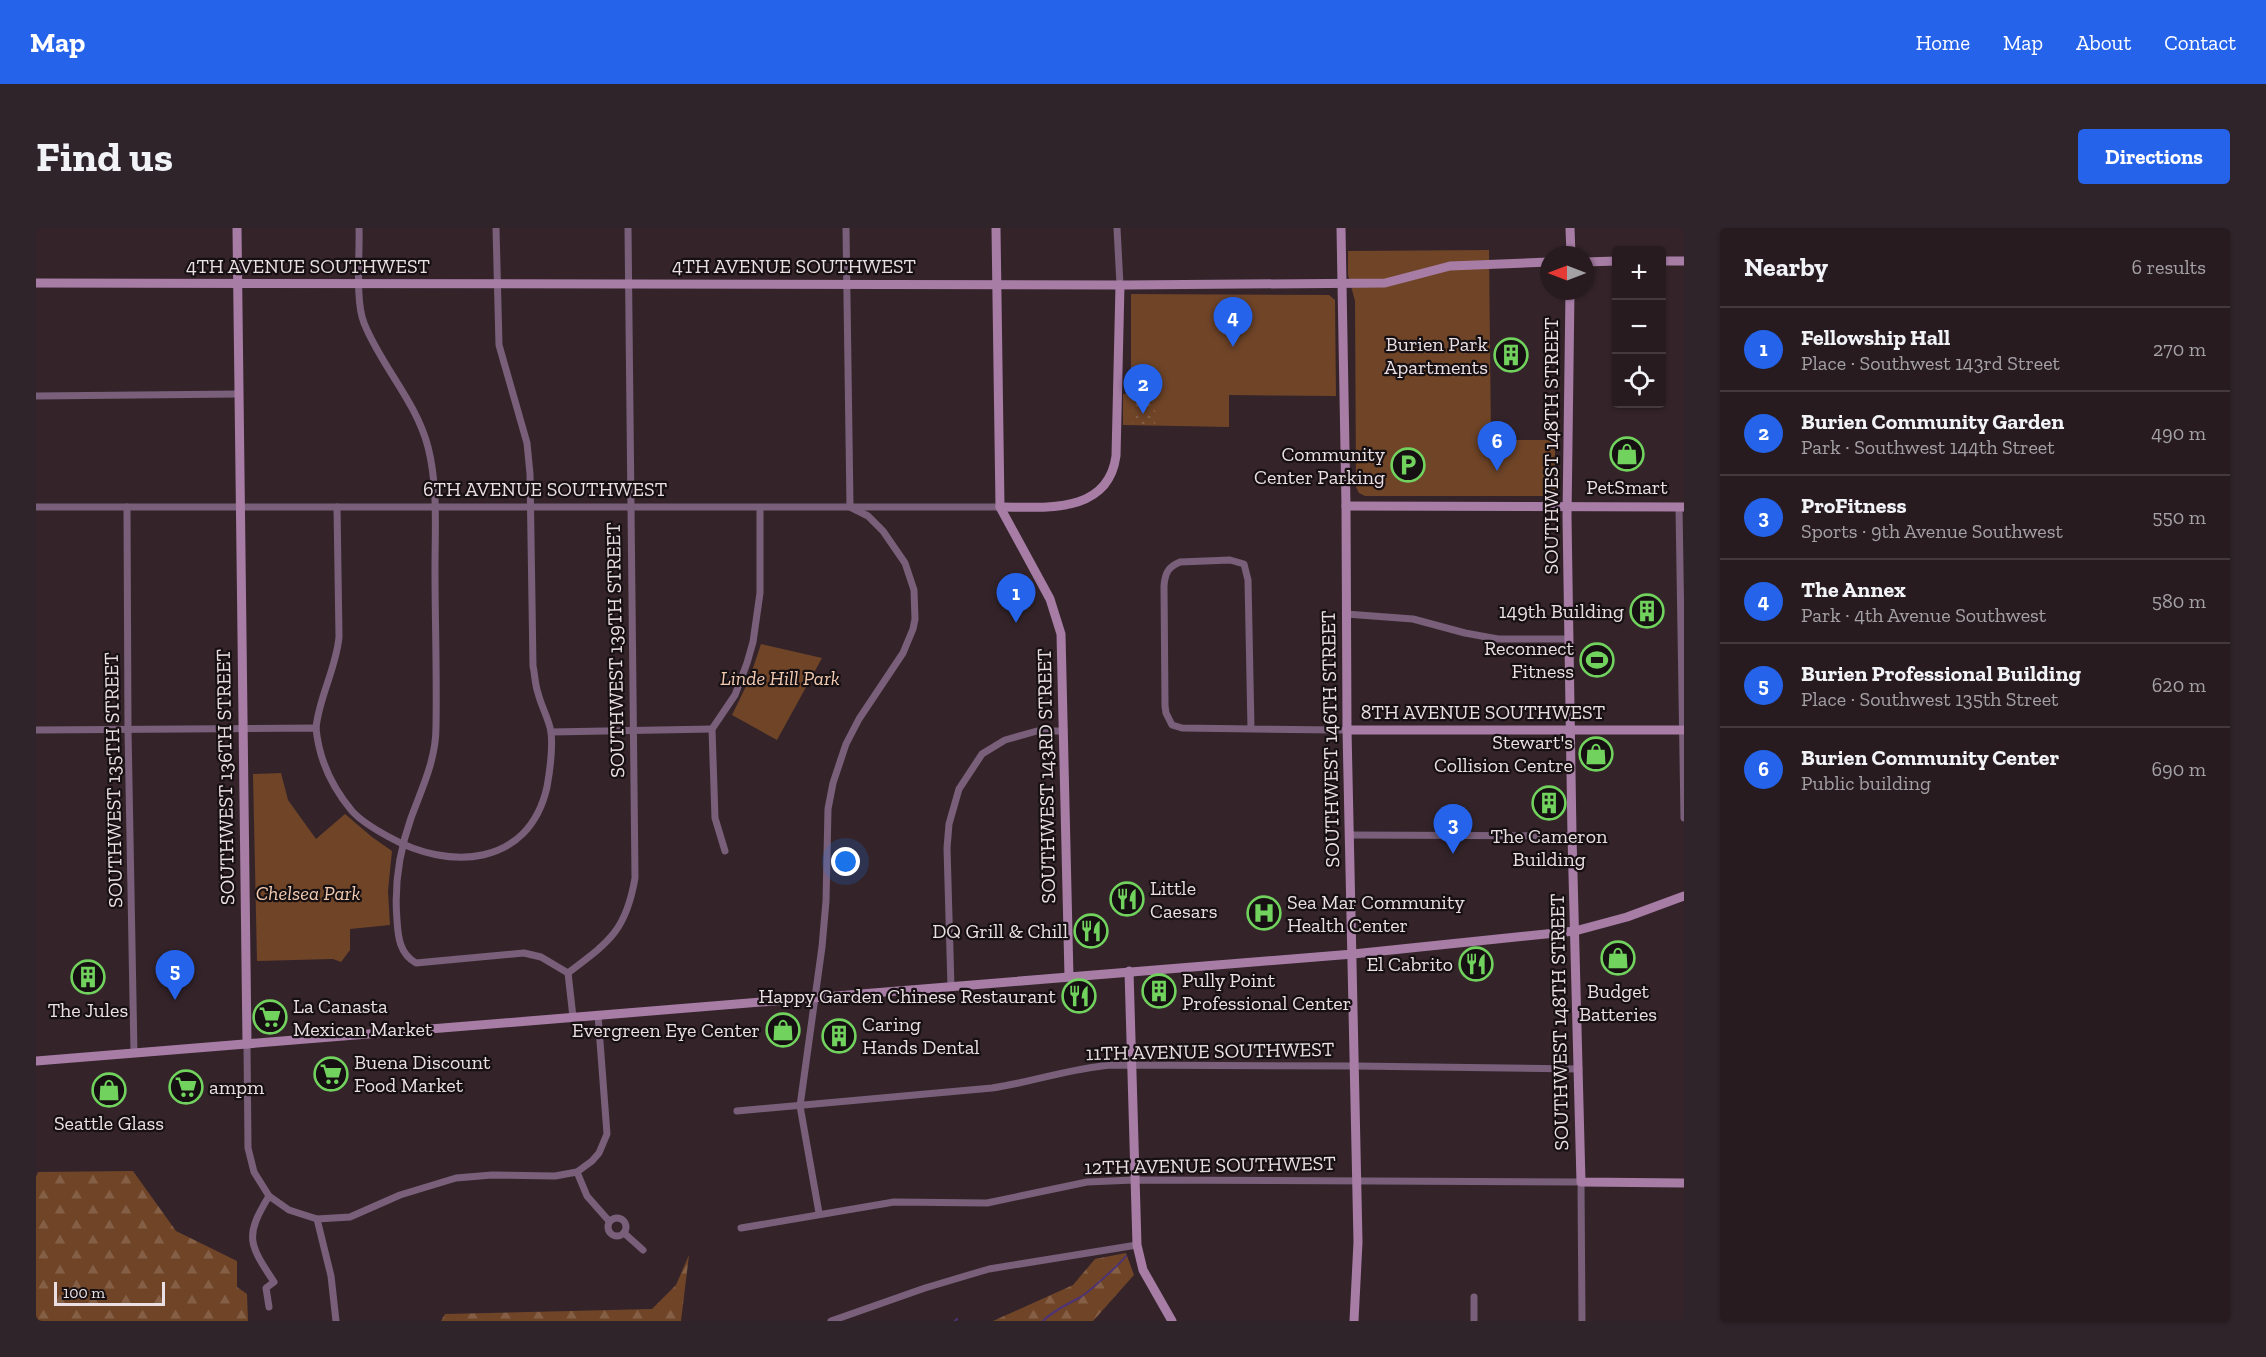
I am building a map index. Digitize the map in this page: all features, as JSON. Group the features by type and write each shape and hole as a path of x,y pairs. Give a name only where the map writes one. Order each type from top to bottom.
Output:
{"street":[{"name":"SOUTHWEST 136TH STREET","path":"237,228 248,1148 254,1172 269,1196"},
{"path":"359,228 360,303 364,322 423,432 432,467 435,506 436,730 426,781 403,845 396,881 397,928 405,954 416,963 524,953 541,957 568,973 573,1017"},
{"path":"337,507 338,646 318,709 316,729 318,752 330,781 353,812 375,830 403,845 429,855 457,859 487,854 512,841 524,831 541,805 547,788 551,732 537,692 533,666 532,508 527,443 499,345 496,228"},
{"name":"SOUTHWEST 139TH STREET","path":"568,973 608,942 627,914 635,878 629,508 628,228"},
{"path":"819,1213 800,1106 816,998 826,901 828,809 840,759 852,731 903,653 912,635 915,619 914,590 905,563 883,531 868,516 850,507 850,372 846,228"},
{"name":"SOUTHWEST 143RD STREET","path":"996,228 1000,507 1050,599 1061,634 1069,977"},
{"path":"1117,228 1120,285"},
{"name":"SOUTHWEST 146TH STREET","path":"1341,228 1347,730 1358,1265 1354,1321"},
{"path":"1570,228 1571,246"},
{"path":"1594,262 1612,261"},
{"path":"1666,261 1684,261"},
{"name":"4TH AVENUE SOUTHWEST","path":"36,284 1341,284 1385,283 1450,266 1540,262"},
{"name":"6TH AVENUE SOUTHWEST","path":"36,507 1054,507 1080,502 1095,493 1109,478 1115,464 1120,285"},
{"name":"SOUTHWEST 148TH STREET","path":"1570,300 1569,639 1579,1069 1582,1321"},
{"path":"36,396 239,394"},
{"path":"1346,506 1682,507 1684,818"},
{"name":"SOUTHWEST 135TH STREET","path":"127,507 128,730 134,1053"},
{"path":"725,851 716,818 712,729 735,695 753,642 760,593 760,508"},
{"name":"8TH AVENUE SOUTHWEST","path":"1251,729 1248,580 1244,564 1230,560 1180,562 1168,569 1164,586 1165,706 1168,719 1174,726 1251,729 1347,730 1683,730"},
{"path":"1346,614 1406,618 1498,639 1569,639"},
{"path":"36,730 316,729"},
{"path":"551,732 712,729"},
{"path":"951,987 947,848 949,824 959,789 982,754 1005,740 1037,731 1064,731"},
{"path":"1349,835 1572,837"},
{"path":"36,1061 1353,954 1575,931 1627,917 1684,896"},
{"path":"1129,971 1137,1245 1146,1279 1172,1321"},
{"path":"269,1307 266,1288 274,1282 256,1256 252,1235 257,1217 269,1196 289,1210 317,1220 350,1217 400,1195 456,1178 492,1174 555,1176 577,1172 592,1161 599,1153 607,1134 598,1015"},
{"name":"11TH AVENUE SOUTHWEST","path":"736,1111 992,1088 1087,1068 1131,1065 1579,1069"},
{"path":"577,1172 587,1196 609,1221"},
{"name":"12TH AVENUE SOUTHWEST","path":"741,1228 894,1202 987,1203 1087,1182 1134,1180 1684,1183"},
{"path":"615,1217 624,1220 626,1227 624,1233 618,1236 609,1233 607,1227 609,1221 615,1217"},
{"path":"317,1220 331,1276 336,1321"},
{"path":"624,1233 643,1250"},
{"path":"831,1321 989,1269 1137,1245"},
{"path":"1474,1297 1474,1321"}],"green space":[{"path":"1489,250 1491,440 1555,440 1555,494 1552,496 1365,496 1359,493 1356,487 1355,301 1348,275 1348,251"},
{"path":"1131,294 1329,295 1335,300 1336,396 1229,395 1229,427 1123,425 1123,394 1131,393"},
{"path":"1132,403 1155,403 1155,424 1132,424"},
{"name":"Linde Hill Park","path":"761,644 822,658 777,740 732,715 749,680"},
{"name":"Chelsea Park","path":"281,773 288,800 316,839 345,814 392,851 388,891 390,925 350,929 350,950 341,962 333,959 257,961 253,774"},
{"path":"133,1171 176,1231 237,1261 237,1287 247,1294 248,1321 36,1321 36,1177 38,1172"},
{"path":"1126,1253 1134,1275 1093,1321 993,1321 1073,1285 1095,1259"},
{"path":"689,1255 681,1321 441,1321 445,1314 652,1309 676,1285"}],"waterway":[{"path":"1043,1321 1079,1298 1126,1256"}],"place":[{"name":"The Annex","path":"1233,347"},
{"name":"Burien Park Apartments","path":"1511,355"},
{"name":"Burien Community Garden","path":"1143,414"},
{"name":"PetSmart","path":"1627,454"},
{"name":"Community Center Parking","path":"1408,465"},
{"name":"Burien Community Center","path":"1497,471"},
{"name":"149th Building","path":"1647,611"},
{"name":"Fellowship Hall","path":"1016,623"},
{"name":"Reconnect Fitness","path":"1597,660"},
{"name":"Stewart's Collision Centre","path":"1596,754"},
{"name":"The Cameron Building","path":"1549,803"},
{"name":"ProFitness","path":"1453,854"},
{"name":"Little Caesars","path":"1127,899"},
{"name":"Sea Mar Community Health Center","path":"1264,913"},
{"name":"DQ Grill & Chill","path":"1091,931"},
{"name":"Budget Batteries","path":"1618,958"},
{"name":"El Cabrito","path":"1476,964"},
{"name":"The Jules","path":"88,977"},
{"name":"Pully Point Professional Center","path":"1159,991"},
{"name":"Happy Garden Chinese Restaurant","path":"1079,996"},
{"name":"Burien Professional Building","path":"175,1000"},
{"name":"La Canasta Mexican Market","path":"270,1017"},
{"name":"Evergreen Eye Center","path":"783,1030"},
{"name":"Caring Hands Dental","path":"839,1036"},
{"name":"Buena Discount Food Market","path":"331,1074"},
{"name":"ampm","path":"186,1087"},
{"name":"Seattle Glass","path":"109,1090"}]}
